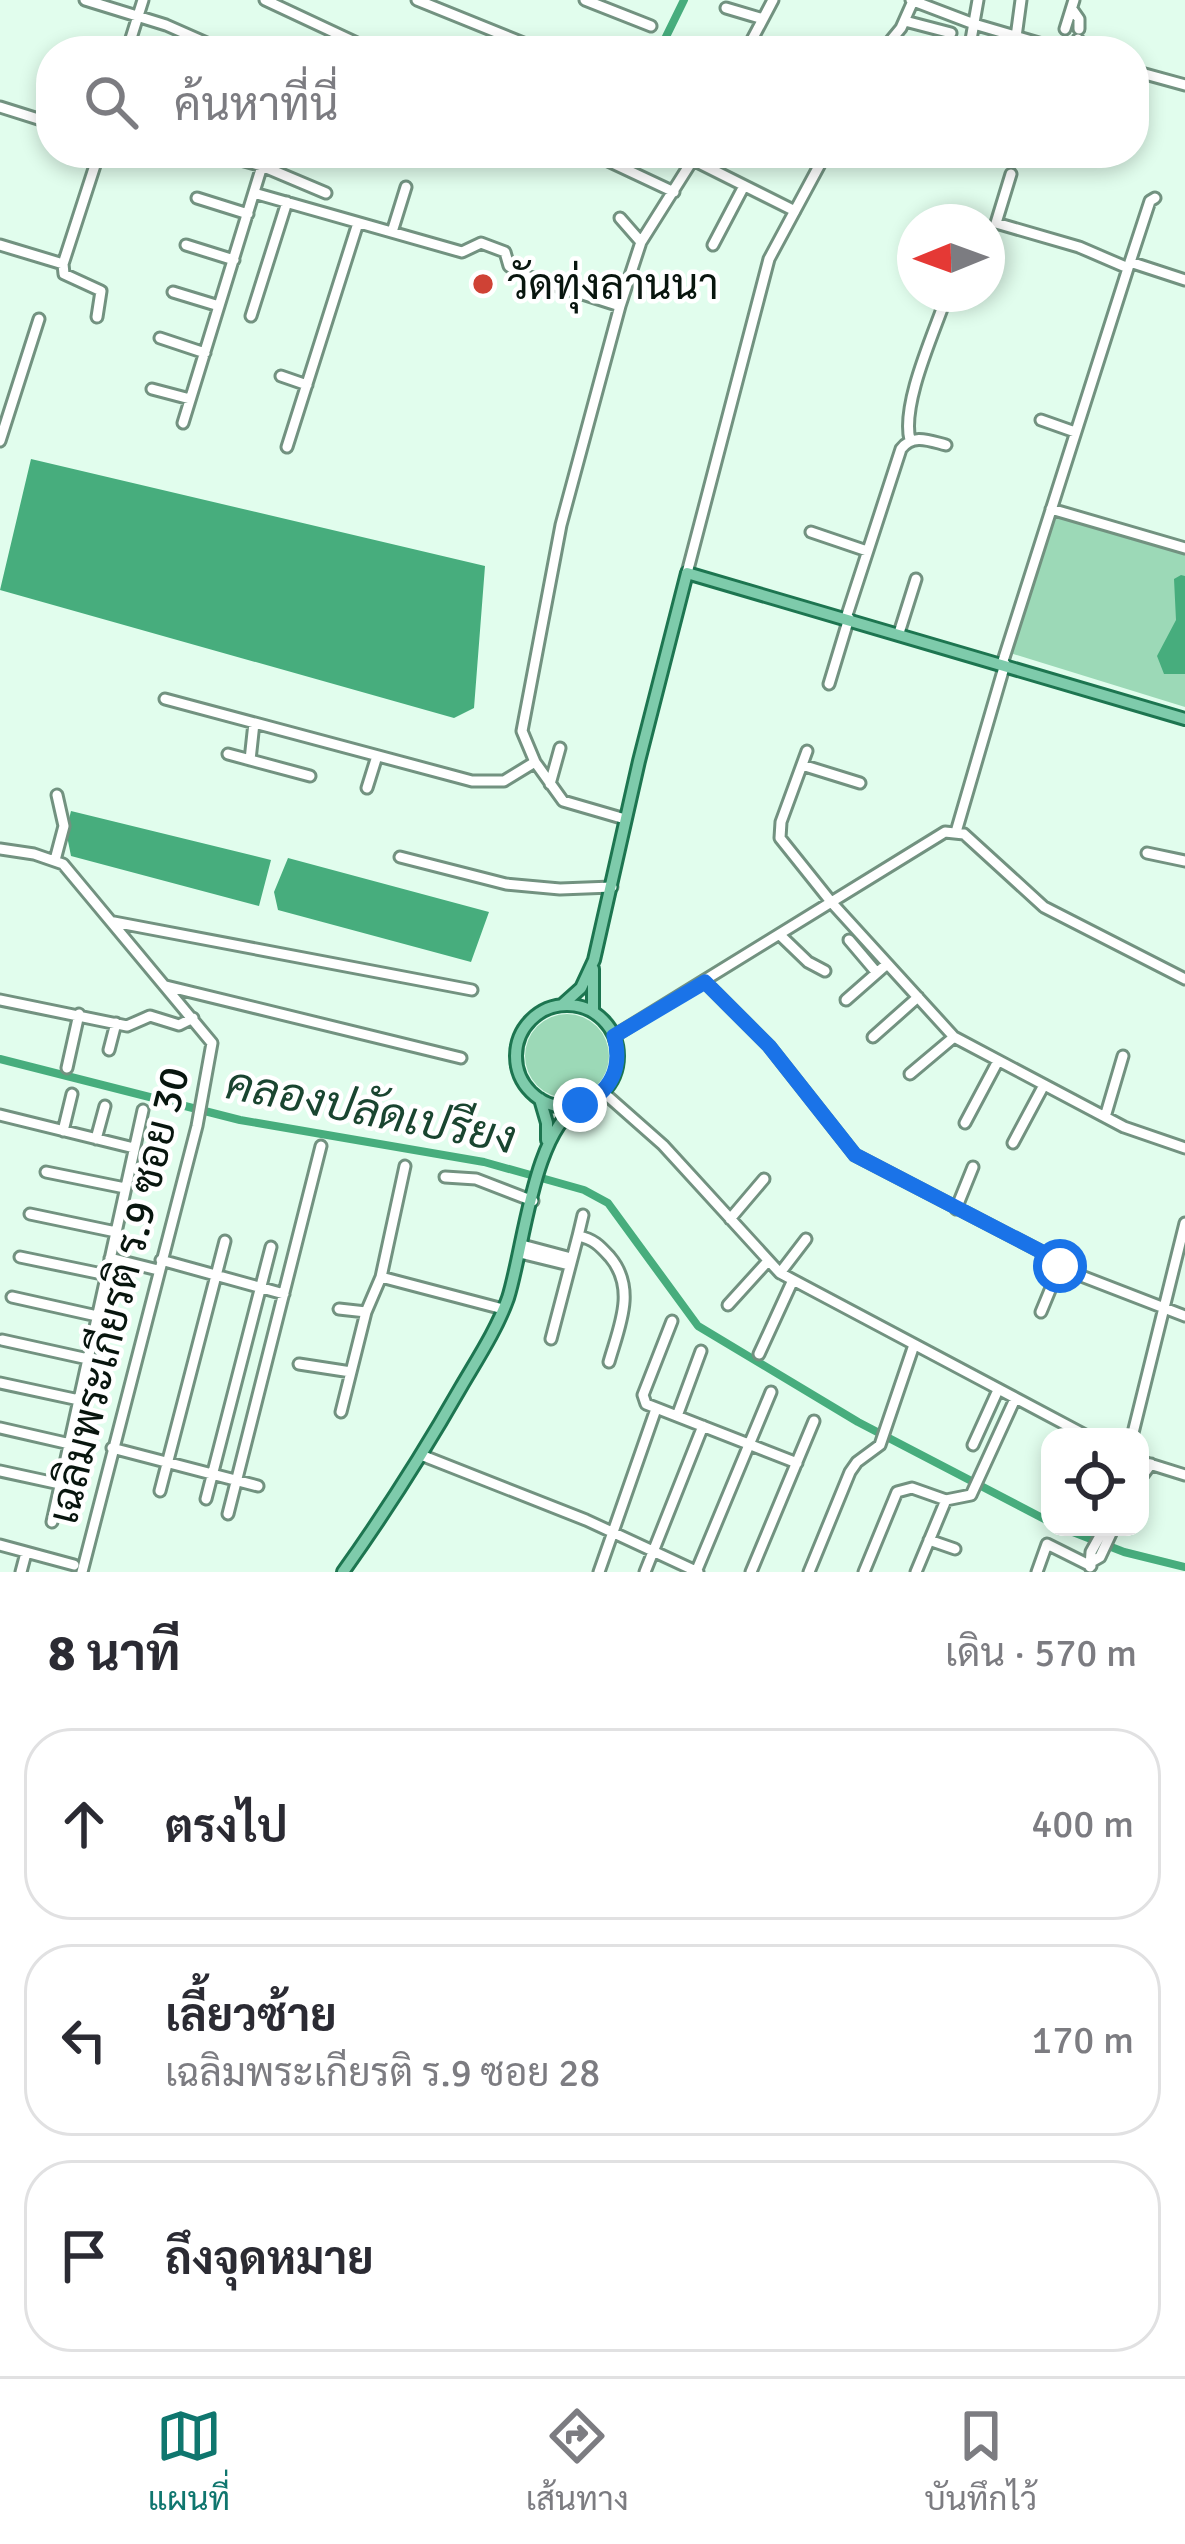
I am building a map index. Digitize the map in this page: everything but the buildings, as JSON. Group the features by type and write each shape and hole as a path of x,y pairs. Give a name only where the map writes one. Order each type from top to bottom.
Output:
{"main road":[{"path":"580,1105 562,1107 529,1090 519,1072 518,1042 535,1016 562,1005 581,988 594,960 687,573 1185,719"},
{"path":"593,1012 594,960"},
{"path":"346,1571 421,1455 503,1309 546,1149 560,1119 603,1092 617,1065 614,1036 593,1012 562,1005"},
{"path":"540,1099 547,1123 546,1149"}],"street":[{"path":"85,0 186,36"},
{"path":"131,36 143,0"},
{"path":"266,0 342,36"},
{"path":"417,0 506,36"},
{"path":"585,0 651,26"},
{"path":"754,36 773,0"},
{"path":"894,36 912,0 1013,36"},
{"path":"972,36 978,0"},
{"path":"1016,36 1021,0"},
{"path":"1067,36 1073,4"},
{"path":"1073,4 1079,19 1074,36"},
{"path":"726,8 764,19"},
{"path":"905,21 951,33"},
{"path":"1149,75 1185,85"},
{"path":"0,107 36,118"},
{"path":"94,168 63,264 64,274 101,291 97,317"},
{"path":"183,423 261,168"},
{"path":"267,168 326,193"},
{"path":"623,168 674,192"},
{"path":"626,819 568,804 535,762 522,730 561,525 620,306 641,242 688,168"},
{"path":"714,168 795,211"},
{"path":"687,573 769,259 818,168"},
{"path":"1011,174 996,223 1185,280"},
{"path":"713,245 744,186"},
{"path":"392,232 406,187"},
{"path":"254,193 462,253 486,244 507,253 509,266 520,274 620,306"},
{"path":"197,198 248,214"},
{"path":"956,832 1075,432 1150,201 1155,198"},
{"path":"251,316 287,202"},
{"path":"620,218 641,242"},
{"path":"287,448 358,223"},
{"path":"0,245 63,264"},
{"path":"186,245 234,260"},
{"path":"173,292 220,306"},
{"path":"829,684 866,550 896,460 910,440 909,416 941,312"},
{"path":"0,441 39,319"},
{"path":"160,338 205,353"},
{"path":"281,376 307,385"},
{"path":"152,389 190,399"},
{"path":"1040,420 1075,432"},
{"path":"910,440 946,445"},
{"path":"1051,509 1185,548"},
{"path":"811,532 866,550"},
{"path":"899,633 916,579"},
{"path":"165,699 487,783 512,779 535,762"},
{"path":"250,760 254,723"},
{"path":"550,784 560,748"},
{"path":"807,751 779,831 785,846 954,1037 1105,1118 1185,1148"},
{"path":"228,754 310,776"},
{"path":"368,788 377,756"},
{"path":"802,765 860,783"},
{"path":"0,849 56,860 64,826 57,795"},
{"path":"614,1036 938,835 956,832 974,842 1044,908 1185,980"},
{"path":"1147,853 1185,861"},
{"path":"400,857 506,884 560,890 612,887"},
{"name":"เฉลิมพระเกียรติ ร.9 ซอย 30","path":"56,860 114,922 212,1043 197,1126 78,1568"},
{"path":"114,922 472,990"},
{"path":"780,935 825,971"},
{"path":"849,940 877,973"},
{"path":"846,1000 887,964"},
{"path":"705,982 769,1046 855,1155 1040,1251 1060,1266 1185,1316"},
{"path":"166,986 461,1058"},
{"path":"873,1037 918,997"},
{"path":"0,1000 131,1026 150,1016 184,1024 193,1018"},
{"path":"67,1068 79,1014"},
{"path":"110,1050 116,1023"},
{"path":"910,1074 954,1037"},
{"path":"1105,1118 1123,1056"},
{"path":"965,1123 998,1061"},
{"path":"1012,1144 1044,1085"},
{"path":"603,1092 663,1145 780,1273 1071,1428"},
{"path":"63,1131 72,1094"},
{"path":"96,1138 105,1106"},
{"path":"52,1522 143,1110"},
{"path":"0,1115 134,1148"},
{"path":"228,1514 321,1146"},
{"path":"341,1412 366,1312 381,1277 405,1166"},
{"path":"956,1209 974,1167"},
{"path":"46,1172 125,1189"},
{"path":"445,1177 476,1179 534,1196"},
{"path":"730,1219 764,1179"},
{"path":"30,1214 116,1232"},
{"path":"551,1339 583,1215"},
{"path":"1134,1428 1185,1223"},
{"path":"578,1236 595,1241 622,1275 625,1309 609,1362"},
{"path":"780,1273 806,1239"},
{"path":"160,1490 225,1241"},
{"path":"206,1498 271,1246"},
{"path":"521,1249 570,1262"},
{"path":"20,1257 106,1275"},
{"path":"110,1258 216,1275 284,1294"},
{"path":"728,1305 768,1261"},
{"path":"1041,1312 1060,1266"},
{"path":"381,1277 503,1309"},
{"path":"759,1354 793,1280"},
{"path":"12,1298 97,1316"},
{"path":"339,1309 366,1312"},
{"path":"672,1322 643,1395 646,1404 797,1463"},
{"path":"2,1340 88,1359"},
{"path":"809,1572 850,1472 880,1445 914,1345"},
{"path":"677,1417 700,1352"},
{"path":"299,1364 351,1372"},
{"path":"0,1383 79,1400"},
{"path":"973,1445 998,1390"},
{"path":"421,1455 614,1533 696,1572 771,1392"},
{"path":"864,1572 897,1492 912,1488 946,1500 971,1495 1015,1399"},
{"path":"598,1572 656,1409"},
{"path":"751,1572 814,1421"},
{"path":"645,1572 703,1426"},
{"path":"0,1428 70,1444"},
{"path":"112,1448 258,1486"},
{"path":"1149,1464 1185,1475"},
{"path":"0,1471 61,1484"},
{"path":"916,1572 946,1500"},
{"path":"929,1540 955,1550"},
{"path":"1037,1572 1047,1544 1093,1561"},
{"path":"0,1545 78,1568"},
{"path":"21,1572 26,1553"}],"shaded area":[{"path":"31,459 485,566 474,708 454,718 0,590"},
{"path":"1051,512 1185,553 1185,707 1007,652"},
{"path":"1185,576 1185,674 1164,674 1157,656 1176,620 1174,579"},
{"path":"71,811 271,860 259,906 71,856 66,831"},
{"path":"288,858 489,912 471,962 278,910 274,892"},
{"path":"567,1014 597,1026 609,1056 597,1086 567,1098 537,1086 525,1056 537,1026"}],"waterway":[{"path":"666,36 684,0"},
{"name":"คลองปลัดเปรียง","path":"0,1059 240,1120 484,1162 584,1190 608,1203 698,1326 858,1422 1041,1517"},
{"name":"คลองปลัดเปรียง","path":"1083,1536 1185,1567"}],"place":[{"name":"วัดทุ่งลานนา","path":"483,284"}],"route":[{"path":"580,1105 610,1084 618,1055 614,1036 705,982 769,1046 855,1155 1040,1251 1060,1266"}]}
